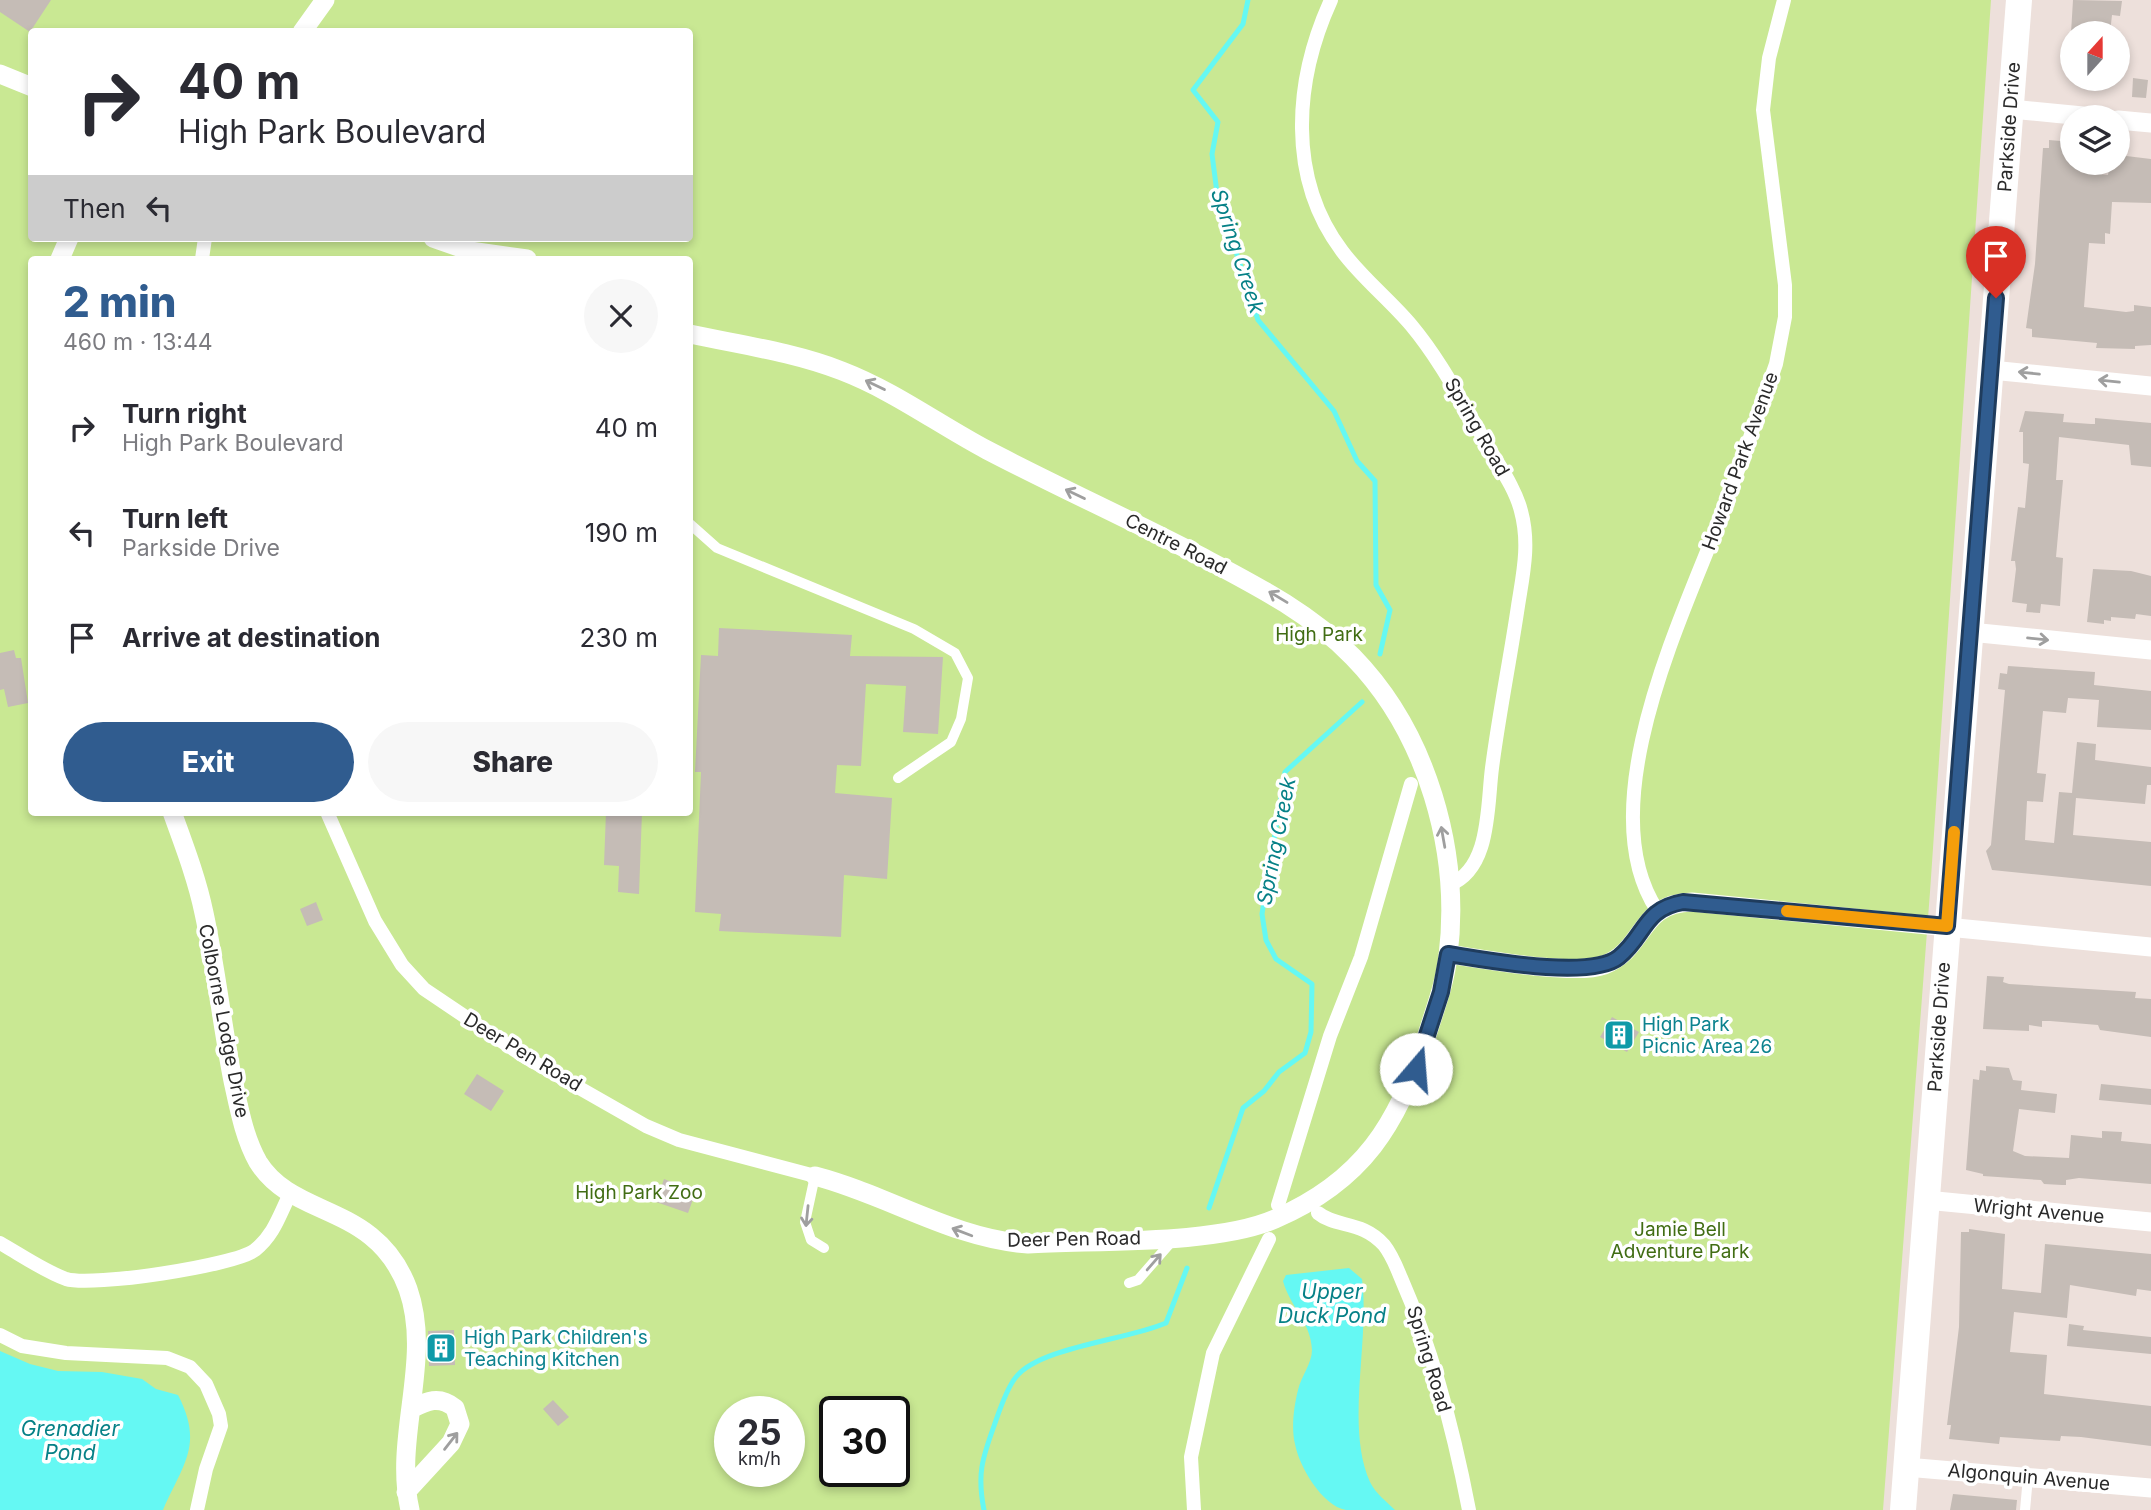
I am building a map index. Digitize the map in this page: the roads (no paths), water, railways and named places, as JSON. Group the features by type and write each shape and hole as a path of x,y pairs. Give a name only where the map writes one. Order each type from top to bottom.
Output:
{"main road":[{"name":"Parkside Drive","path":"1903,1510 2019,0"}],"street":[{"path":"305,28 325,0"},
{"name":"Spring Road","path":"1331,0 1322,19 1300,125 1304,173 1312,197 1342,252 1410,324 1455,387 1521,509 1526,536 1525,571 1495,748 1483,840 1470,872 1449,886"},
{"name":"Howard Park Avenue","path":"1657,910 1640,871 1635,835 1634,808 1641,746 1654,689 1776,364 1784,317 1782,261 1763,110 1769,58 1784,0"},
{"path":"0,74 28,85"},
{"path":"2011,109 2060,114"},
{"path":"2130,121 2151,123"},
{"path":"444,242 470,251 506,256"},
{"name":"Centre Road","path":"693,335 815,362 870,382 983,447 1160,535 1262,588 1297,610 1354,658 1390,702 1407,733 1440,820 1449,886 1448,954"},
{"path":"1991,370 2151,386"},
{"path":"1970,632 2151,650"},
{"path":"1278,1205 1330,1036 1361,957 1411,784"},
{"name":"Colborne Lodge Drive","path":"173,816 204,913 241,1120 264,1170 291,1192 351,1221 378,1242 395,1262 411,1300 416,1338 405,1460 408,1501"},
{"name":"Deer Pen Road","path":"329,816 375,922 406,971 424,989 525,1057 646,1126 679,1140 851,1185 958,1231 1000,1242 1028,1244 1223,1232 1312,1208"},
{"path":"1312,1208 1357,1167 1394,1118 1416,1069 1441,992 1448,954 1594,968 1620,957 1657,910 1674,903 1692,902 2151,947"},
{"path":"0,1243 67,1279 113,1282 136,1278 196,1267 253,1252 272,1233 291,1192"},
{"name":"Wright Avenue","path":"1926,1200 2151,1222"},
{"name":"Spring Road","path":"1312,1208 1326,1220 1345,1222 1367,1231 1383,1244 1396,1263 1416,1313 1434,1373 1459,1458 1469,1510"},
{"path":"1194,1510 1191,1457 1213,1353 1269,1239"},
{"path":"0,1335 22,1346 66,1353 167,1358 190,1367 206,1384 219,1414 221,1426 205,1469 197,1510"},
{"name":"Colborne Lodge Drive","path":"408,1501 451,1443 460,1424 455,1408 441,1400 429,1401 411,1409"},
{"name":"Algonquin Avenue","path":"1906,1467 2151,1488"}],"lane":[{"path":"693,527 717,548 914,629 956,653 968,678 961,719 951,742 898,778"},
{"path":"815,1176 805,1222 811,1240 824,1248"},
{"name":"Deer Pen Road","path":"1129,1283 1138,1280 1176,1236"},
{"path":"2025,1510 2028,1477"}],"water":[{"name":"Upper Duck Pond","path":"1349,1268 1362,1279 1364,1304 1359,1410 1363,1460 1372,1486 1395,1510 1346,1510 1337,1507 1313,1484 1301,1463 1295,1444 1295,1403 1312,1350 1308,1331 1283,1281 1286,1275"},
{"name":"Grenadier Pond","path":"0,1351 30,1364 58,1371 102,1372 142,1379 156,1389 178,1395 186,1412 190,1441 183,1467 163,1510 0,1510"}],"waterway":[{"name":"Spring Creek","path":"1248,0 1243,24 1193,90 1218,122 1212,154 1217,193 1258,320 1334,411 1357,461 1375,481 1376,585 1390,610 1380,654"},
{"name":"Spring Creek","path":"1209,1208 1243,1108 1264,1091 1279,1072 1305,1053 1311,1032 1312,984 1276,959 1266,940 1262,914 1285,772 1362,702"},
{"name":"Spring Creek","path":"984,1510 981,1487 984,1458 1003,1401 1016,1377 1044,1358 1166,1323 1187,1268"}],"place":[{"name":"High Park Picnic Area 26","path":"1619,1035"},
{"name":"High Park Children's Teaching Kitchen","path":"441,1348"}],"park label":[{"name":"High Park","path":"1319,634"},
{"name":"High Park Zoo","path":"639,1192"},
{"name":"Jamie Bell Adventure Park","path":"1680,1240"}]}
